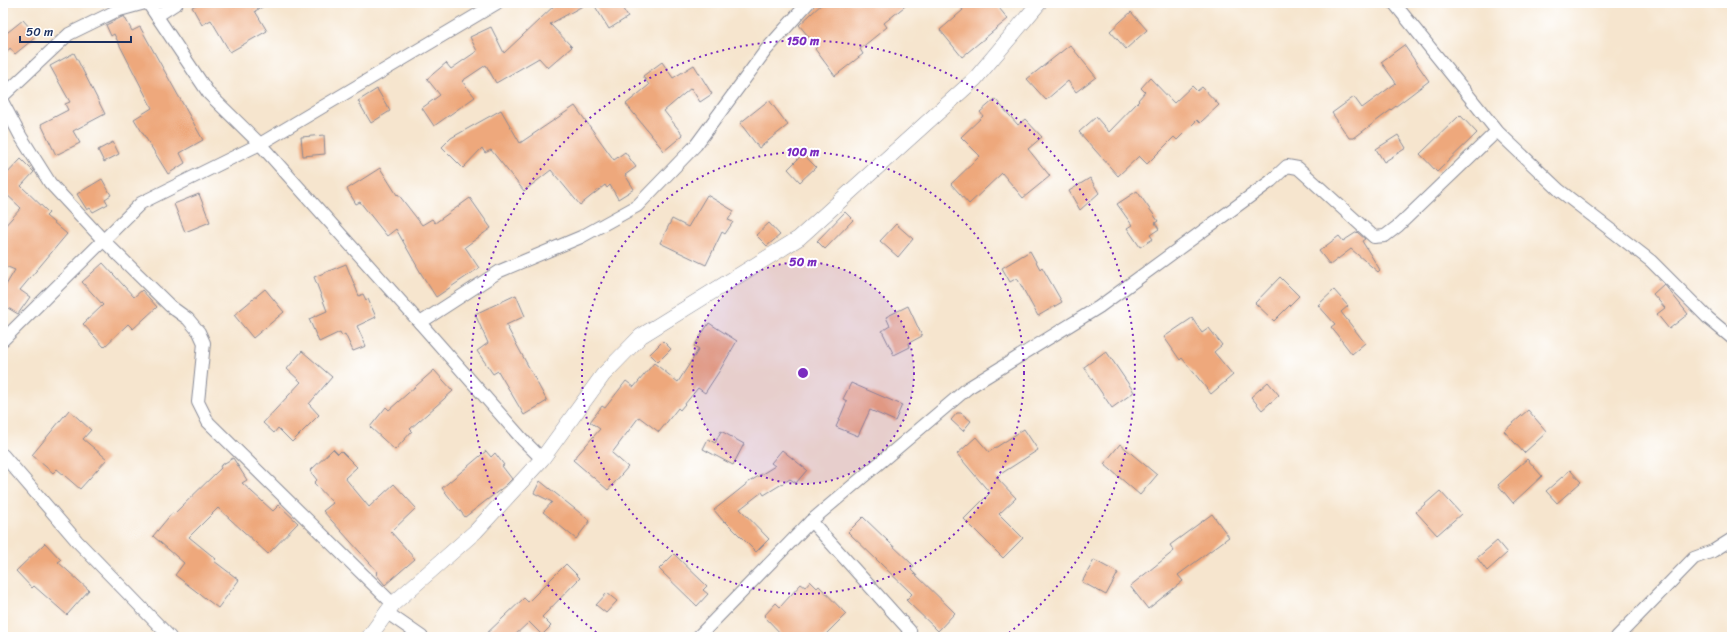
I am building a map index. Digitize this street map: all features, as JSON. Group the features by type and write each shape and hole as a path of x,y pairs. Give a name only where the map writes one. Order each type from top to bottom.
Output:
{"street":[{"path":"3,96 69,34 116,11 146,3 157,16 209,94 260,144 523,440 542,459"},
{"path":"157,16 177,3"},
{"path":"4,337 104,241 141,203 260,144 497,3"},
{"path":"420,323 500,271 581,237 637,206 696,145 766,50 808,3"},
{"path":"369,637 390,608 476,531 542,459 603,375 641,336 799,238 975,79 1039,3"},
{"path":"1394,3 1496,132 1560,190 1651,261 1708,318 1732,338"},
{"path":"3,103 21,138 50,183 104,241 170,306 188,320 199,332 204,343 198,402 208,422 390,608 422,637"},
{"path":"698,637 811,521 968,388 1098,307 1271,181 1287,166 1298,168 1374,237 1385,236 1398,226 1496,132"},
{"path":"3,455 77,541 170,637"},
{"path":"811,521 910,631 906,637"},
{"path":"1617,637 1694,558 1713,551 1732,539"}],"building":[{"path":"200,3 270,3 255,11 267,31 230,52 211,20 202,25 192,7"},
{"path":"557,3 588,3 550,24 572,47 548,68 539,58 496,83 486,65 462,81 475,97 434,126 422,108 440,95 427,79 446,63 451,69 477,51 470,37 491,27 504,53"},
{"path":"593,3 619,3 628,17 609,29"},
{"path":"823,3 909,3 884,23 887,27 860,49 863,54 835,76 815,49 817,47 799,25"},
{"path":"958,3 995,3 1008,19 962,57 940,30 963,10"},
{"path":"1131,12 1147,30 1126,49 1110,31"},
{"path":"124,16 132,31 140,27 203,140 180,153 185,163 168,174 134,119 152,108 114,34 111,36 106,25"},
{"path":"23,20 37,36 15,54 10,48 3,58 3,36"},
{"path":"1070,45 1096,77 1076,92 1068,81 1046,100 1027,79"},
{"path":"1404,45 1429,81 1354,138 1349,138 1332,113 1354,97 1362,108 1396,83 1381,62"},
{"path":"74,53 105,114 73,131 80,143 56,155 41,124 68,110 65,104 70,102 50,66"},
{"path":"662,62 673,78 694,65 712,94 700,102 691,88 664,111 683,135 664,151 626,104 649,85 643,76"},
{"path":"1150,78 1174,103 1192,86 1197,91 1202,87 1219,105 1200,123 1197,120 1177,140 1174,137 1147,164 1139,156 1118,176 1079,132 1096,117 1109,132 1139,101 1138,100 1145,92 1141,88"},
{"path":"377,89 390,111 371,123 358,101"},
{"path":"995,99 1018,125 1025,119 1042,137 1028,149 1050,176 1023,198 1002,173 969,204 951,184 980,156 961,137 983,116 980,112"},
{"path":"769,100 788,125 759,148 740,123"},
{"path":"575,106 614,160 625,152 636,167 625,175 634,189 618,199 610,185 607,188 605,185 580,205 551,170 524,191 491,150 485,153 482,148 463,168 442,147 451,138 501,110 520,143"},
{"path":"1460,115 1477,133 1437,172 1420,154"},
{"path":"324,135 325,154 303,156 301,137"},
{"path":"1398,135 1406,148 1384,162 1376,149"},
{"path":"113,142 119,154 104,162 98,150"},
{"path":"803,154 816,167 800,182 788,169"},
{"path":"21,159 34,172 21,186 49,213 46,216 67,234 20,290 30,297 18,314 3,305 3,290 15,270 3,265 3,228 21,208 3,191 3,178"},
{"path":"380,168 397,195 398,194 422,225 432,219 435,223 470,198 491,228 465,247 479,268 436,297 396,229 387,236 360,202 356,204 347,189"},
{"path":"1090,178 1099,193 1080,210 1069,191"},
{"path":"102,179 111,195 105,199 108,204 93,212 90,208 87,210 77,194"},
{"path":"1137,191 1158,221 1155,223 1159,229 1150,235 1153,239 1140,247 1127,228 1132,225 1117,204"},
{"path":"199,194 210,222 185,232 174,204"},
{"path":"707,195 734,211 728,220 733,222 725,234 722,232 706,265 660,243 672,219 688,227"},
{"path":"845,212 853,220 825,249 817,241"},
{"path":"769,223 780,235 767,246 756,235"},
{"path":"896,224 913,239 898,257 880,241"},
{"path":"1357,232 1365,239 1362,241 1380,270 1378,272 1351,249 1330,265 1319,251 1339,236 1343,241"},
{"path":"1030,251 1040,269 1042,267 1062,302 1038,316 1017,278 1010,282 1002,268"},
{"path":"103,263 134,297 142,290 157,307 133,329 128,324 104,347 83,324 103,305 82,282"},
{"path":"346,264 359,296 363,294 366,300 368,299 376,317 357,326 366,346 353,351 345,334 342,336 340,332 319,342 309,319 327,311 314,277"},
{"path":"1280,277 1299,296 1274,321 1255,303"},
{"path":"1664,284 1688,314 1669,329 1657,314 1665,308 1653,294"},
{"path":"265,289 284,312 253,338 234,315"},
{"path":"1334,290 1348,306 1341,312 1365,343 1352,354 1331,327 1335,324 1318,305"},
{"path":"516,295 525,316 506,325 547,401 524,415 498,371 493,374 477,351 488,343 475,314"},
{"path":"908,306 922,336 909,343 910,347 894,355 882,331 890,326 886,317"},
{"path":"1192,318 1202,333 1209,328 1222,345 1214,352 1233,375 1211,394 1182,358 1180,360 1164,337"},
{"path":"709,323 737,341 720,370 705,393 698,388 680,410 678,408 659,432 639,417 612,453 628,467 608,490 573,460 600,429 590,422 602,406 605,408 626,381 634,387 654,363 678,382 699,349 694,346"},
{"path":"663,341 671,349 658,362 650,354"},
{"path":"302,351 332,377 309,404 319,415 292,442 278,428 274,433 263,423 301,382 287,369"},
{"path":"1106,351 1134,392 1112,408 1084,367"},
{"path":"434,370 453,391 410,429 412,431 395,450 370,427 386,407 389,410"},
{"path":"1268,382 1279,395 1262,410 1251,397"},
{"path":"851,383 902,405 895,421 870,410 858,436 836,427 847,401 843,399"},
{"path":"69,410 91,430 83,439 107,459 80,489 57,469 53,473 32,455"},
{"path":"1528,410 1547,432 1524,453 1504,431"},
{"path":"957,413 961,413 971,421 963,431 951,420"},
{"path":"1024,429 1038,450 996,477 1016,498 999,514 1023,538 1003,558 964,519 990,493 957,454 976,437 989,452"},
{"path":"721,431 744,444 733,465 703,449 708,439 715,443"},
{"path":"1120,444 1157,475 1140,495 1104,464"},
{"path":"333,449 338,454 341,451 357,467 345,478 369,507 394,484 416,508 391,532 415,559 385,585 376,574 378,572 323,511 333,503 314,483 317,480 310,471"},
{"path":"782,450 807,470 796,483 790,479 764,495 762,492 740,509 769,539 756,552 725,521 724,522 714,510 749,482 775,466 771,463"},
{"path":"486,451 491,457 495,453 504,465 502,466 512,479 465,517 442,488"},
{"path":"233,458 247,480 242,483 273,511 279,505 298,523 268,554 218,508 189,537 216,559 214,561 239,580 218,608 175,575 184,563 153,536 172,513 174,514 221,468 220,466"},
{"path":"1527,459 1542,476 1513,503 1498,485"},
{"path":"1570,470 1581,482 1557,503 1546,491"},
{"path":"540,481 590,521 576,539 543,512 552,502 534,493"},
{"path":"1440,491 1461,514 1437,535 1416,512"},
{"path":"1212,514 1229,537 1178,575 1183,581 1148,609 1130,586 1174,551 1170,545"},
{"path":"863,517 914,566 911,570 955,613 938,631 906,600 912,594 848,532"},
{"path":"1497,541 1507,553 1487,571 1477,558"},
{"path":"45,543 61,560 58,562 89,590 67,615 34,586 32,588 16,571"},
{"path":"674,554 707,586 703,590 708,594 697,606 659,569"},
{"path":"1094,560 1118,573 1106,595 1082,582"},
{"path":"566,564 580,578 542,617 551,626 542,635 529,622 513,637 483,637 524,598 528,602"},
{"path":"810,581 817,588 819,586 846,614 823,637 784,637 764,616 776,603 780,607 801,584 805,587"},
{"path":"607,593 617,601 606,613 596,605"}]}
